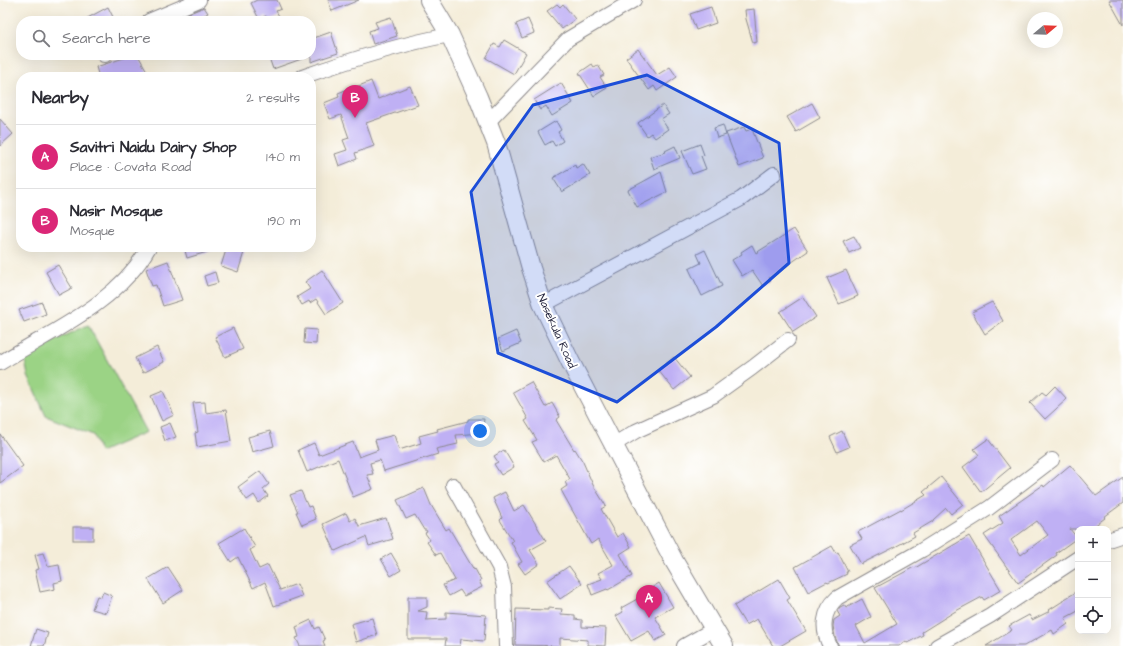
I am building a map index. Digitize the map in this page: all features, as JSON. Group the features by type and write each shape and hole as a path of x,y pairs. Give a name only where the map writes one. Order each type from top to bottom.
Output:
{"main road":[{"name":"Nasekula Road","path":"429,0 450,35 478,97 496,143 531,268 544,305 570,361 674,561 724,646"}],"street":[{"path":"161,16 199,0"},
{"path":"488,122 568,39 634,0"},
{"path":"316,72 343,62 430,38 450,35"},
{"path":"544,305 741,199 774,174"},
{"path":"0,363 88,311 122,284 145,252"},
{"path":"613,445 636,431 713,396 788,340"},
{"path":"830,646 825,634 824,620 828,608 837,598 922,550 989,508 1052,460"},
{"path":"453,486 499,567 504,587 506,646"},
{"path":"1111,539 1123,535"},
{"path":"937,646 990,616 1075,560"},
{"path":"684,646 714,629"}],"highlighted area":[{"path":"647,75 779,143 789,263 716,327 617,402 498,353 471,192 533,105"}],"green space":[{"path":"88,325 146,432 100,452 93,435 46,416 28,376 24,355"}],"building":[{"path":"257,0 277,0 281,9 276,11 279,16 258,16 251,3"},
{"path":"328,0 359,0 332,11"},
{"path":"1109,0 1123,0 1123,25"},
{"path":"557,4 560,7 563,4 575,19 562,29 547,11"},
{"path":"108,7 112,16 91,16"},
{"path":"204,7 208,13 203,16 183,16"},
{"path":"711,7 716,23 696,30 690,14"},
{"path":"754,9 757,42 753,43 745,10"},
{"path":"391,17 397,36 373,44 369,31 378,28 375,22"},
{"path":"528,19 534,33 522,38 516,24"},
{"path":"331,32 338,53 311,62 311,60 316,60 316,37"},
{"path":"504,40 526,53 514,74 486,58 494,44 500,47"},
{"path":"638,49 657,75 670,67 677,77 657,91 654,86 649,90 626,58"},
{"path":"118,60 141,60 147,72 98,72 96,67"},
{"path":"270,60 299,60 273,69"},
{"path":"592,64 594,67 598,65 604,75 600,77 607,88 594,96 579,73"},
{"path":"371,81 378,99 410,86 418,105 366,123 374,146 355,153 357,159 339,166 335,154 347,150 343,140 349,138 341,115 330,119 324,103 339,97 338,93"},
{"path":"561,83 573,103 552,116 546,106 540,110 534,100"},
{"path":"812,103 820,118 796,132 787,117"},
{"path":"663,105 669,114 661,119 668,129 655,138 651,133 647,136 638,123"},
{"path":"0,119 13,134 0,146"},
{"path":"556,121 561,130 558,132 563,141 555,146 552,141 545,145 538,132"},
{"path":"723,125 726,135 717,138 714,128"},
{"path":"744,127 746,131 752,129 763,158 739,167 726,133"},
{"path":"700,144 704,155 701,156 706,169 692,174 682,151"},
{"path":"675,146 680,158 654,169 650,157 666,152 665,151"},
{"path":"583,164 590,175 562,192 553,178 575,165 576,168"},
{"path":"661,172 667,192 637,207 628,190"},
{"path":"794,229 808,251 769,278 771,280 763,286 752,270 742,276 732,260 752,245 756,253"},
{"path":"854,236 860,248 849,253 843,241"},
{"path":"705,250 722,286 702,296 689,269 701,263 697,254"},
{"path":"185,252 207,252 187,258"},
{"path":"225,252 244,252 238,272 221,266"},
{"path":"168,261 182,300 163,306 156,285 152,286 146,269"},
{"path":"58,265 72,288 59,295 46,272"},
{"path":"322,270 343,303 326,314 316,299 310,303 309,301 302,305 297,297 310,289 305,282"},
{"path":"846,270 858,296 839,304 827,278"},
{"path":"215,272 218,283 207,286 204,276"},
{"path":"803,297 816,317 793,332 780,312"},
{"path":"42,302 46,314 24,322 19,310"},
{"path":"992,302 1003,321 985,334 972,312"},
{"path":"233,328 243,349 225,357 215,337"},
{"path":"305,329 317,330 316,344 304,343"},
{"path":"516,331 521,343 503,351 498,339"},
{"path":"157,347 164,362 143,373 135,358"},
{"path":"674,357 690,377 674,390 658,370"},
{"path":"531,382 545,407 552,403 560,417 556,420 583,462 593,485 606,506 601,509 617,537 623,533 631,547 620,554 632,576 608,590 607,589 592,595 588,584 602,579 598,573 613,565 598,539 591,544 561,490 567,486 565,482 570,479 556,455 544,462 532,442 537,440 525,421 528,419 513,392"},
{"path":"1055,386 1067,399 1045,419 1030,403 1042,392 1046,395"},
{"path":"163,391 174,415 162,421 151,396"},
{"path":"205,402 206,413 226,410 231,441 197,447 195,433 198,432 193,403"},
{"path":"468,419 484,419 482,433 456,435 458,444 436,449 438,454 384,471 380,460 370,463 373,474 367,475 373,489 353,497 338,459 307,472 298,450 314,443 319,455 353,442 359,457 378,450 375,440 394,435 399,450 421,443 419,436 438,431 437,429 468,421"},
{"path":"170,423 176,437 165,441 160,427"},
{"path":"270,431 274,446 252,452 248,437"},
{"path":"842,431 849,447 837,452 830,437"},
{"path":"0,434 23,466 0,483"},
{"path":"988,439 1010,468 981,492 963,467 979,455 974,449"},
{"path":"504,450 514,467 501,475 494,464 498,462 494,456"},
{"path":"1070,465 1096,496 1123,477 1123,503 1094,526 1075,526 1075,529 1070,529 1075,535 1075,539 1056,553 1057,555 1018,583 984,535 1003,523 999,516 1043,485 1044,487","holes":["1037,521 1048,535 1021,555 1011,540"]},
{"path":"260,471 269,484 263,489 268,496 259,503 254,495 247,500 238,487"},
{"path":"941,477 963,504 951,514 946,508 933,521 913,533 915,536 861,564 850,545 862,539 858,532 901,510 926,495 923,492"},
{"path":"424,488 431,505 446,530 449,528 481,580 479,581 482,587 464,596 460,590 449,596 443,585 455,580 440,553 436,555 427,542 430,540 425,533 427,532 426,530 424,530 415,515 406,519 397,500"},
{"path":"301,491 308,507 311,506 316,519 302,525 290,495"},
{"path":"505,492 514,511 524,505 546,541 530,550 539,564 525,574 518,564 522,562 511,542 513,541 500,520 502,518 493,498"},
{"path":"346,513 350,521 355,518 359,526 386,518 393,539 369,546 366,537 335,551 323,524"},
{"path":"73,527 93,527 93,540 73,540"},
{"path":"244,528 255,547 250,550 259,569 268,565 280,590 297,584 302,596 274,606 265,582 253,588 238,557 231,562 219,543"},
{"path":"969,536 1001,590 984,600 982,597 954,612 922,632 923,635 907,643 906,641 899,646 839,646 835,637 833,626 834,620 840,616 837,611 840,607 844,605 846,608 862,599 871,617 856,626 865,643 897,624 875,588 914,567 915,568"},
{"path":"832,546 836,553 838,552 848,572 846,572 847,574 808,592 795,567"},
{"path":"43,553 48,567 59,565 62,581 54,583 55,589 40,592 35,570 39,569 35,555"},
{"path":"391,553 401,570 391,576 381,559"},
{"path":"569,566 582,584 560,599 547,581"},
{"path":"168,567 183,590 163,603 148,579"},
{"path":"779,579 790,598 787,600 806,631 780,646 773,646 757,619 746,625 734,606"},
{"path":"659,583 673,607 655,617 666,635 655,641 649,631 631,641 616,616 623,612 621,608 648,593 647,591"},
{"path":"103,592 112,596 106,613 92,609 97,596 101,597"},
{"path":"1075,593 1075,613 1065,618 1068,624 1054,634 1052,630 1024,646 986,646 1012,630 1009,626 1029,615 1032,620 1050,611 1049,610"},
{"path":"408,597 427,597 427,607 418,611 427,612 426,620 446,619 446,612 486,615 484,641 461,639 460,646 445,646 446,639 408,639"},
{"path":"548,608 562,609 561,614 575,615 575,619 582,620 582,627 606,628 605,646 588,645 588,640 560,638 560,646 515,645 516,609 548,610"},
{"path":"372,618 377,635 356,642 351,624"},
{"path":"311,620 315,629 319,627 325,640 323,641 325,646 300,646 296,638 299,637 296,627"},
{"path":"36,629 48,633 44,646 31,646"}],"place":[{"name":"Nasir Mosque","path":"355,118"},
{"name":"Savitri Naidu Dairy Shop","path":"649,618"}]}
